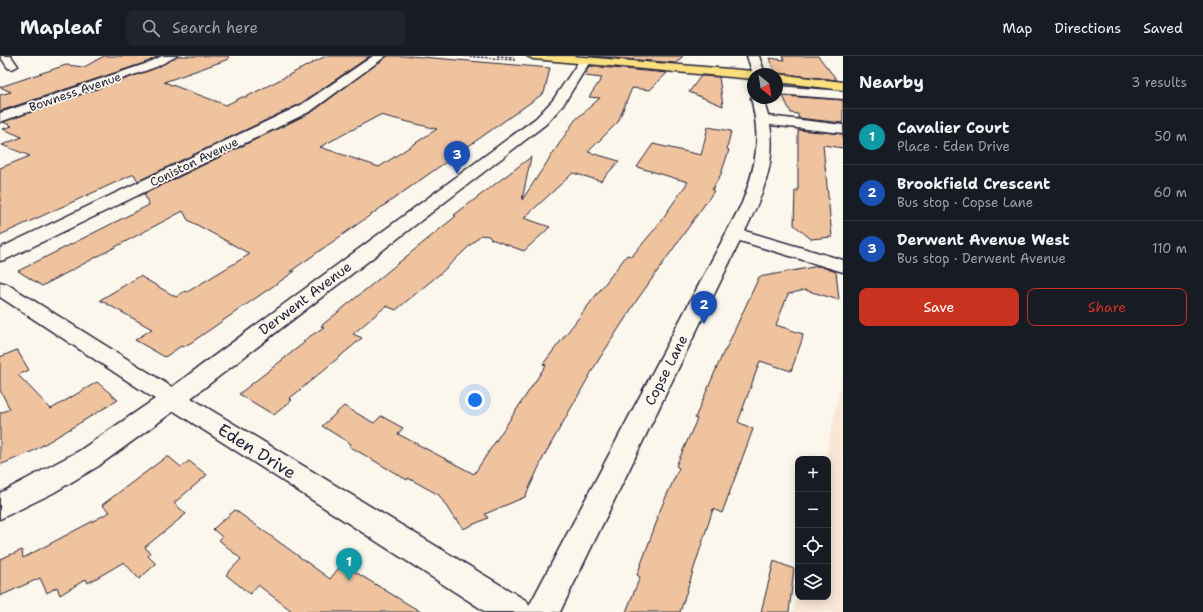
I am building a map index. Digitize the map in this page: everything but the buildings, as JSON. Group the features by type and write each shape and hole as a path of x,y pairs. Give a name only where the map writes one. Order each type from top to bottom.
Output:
{"main road":[{"path":"533,56 747,75"},
{"path":"783,77 843,80"},
{"path":"783,78 843,86"}],"street":[{"path":"5,56 12,66"},
{"name":"Bowness Avenue","path":"0,118 152,66 171,56"},
{"name":"Coniston Avenue","path":"0,255 306,108 380,56"},
{"path":"753,56 754,68"},
{"name":"Derwent Avenue","path":"0,507 43,486 88,459 173,399 541,121 558,102 585,60"},
{"path":"783,90 843,95"},
{"name":"Copse Lane","path":"543,612 736,234 750,203 765,160 766,144 764,120 759,104"},
{"path":"764,120 843,129"},
{"path":"736,234 843,266"},
{"name":"Eden Drive","path":"0,288 173,399 515,612"}],"path":[{"path":"466,56 519,60"}],"shaded area":[{"path":"783,95 843,100 843,132 822,129 811,107 783,104"},
{"path":"843,375 843,612 793,612 795,600 831,600 831,456 826,456"}],"place":[{"name":"Derwent Avenue West","path":"457,174"},
{"name":"Brookfield Crescent","path":"704,324"},
{"name":"Cavalier Court","path":"349,581"}]}
